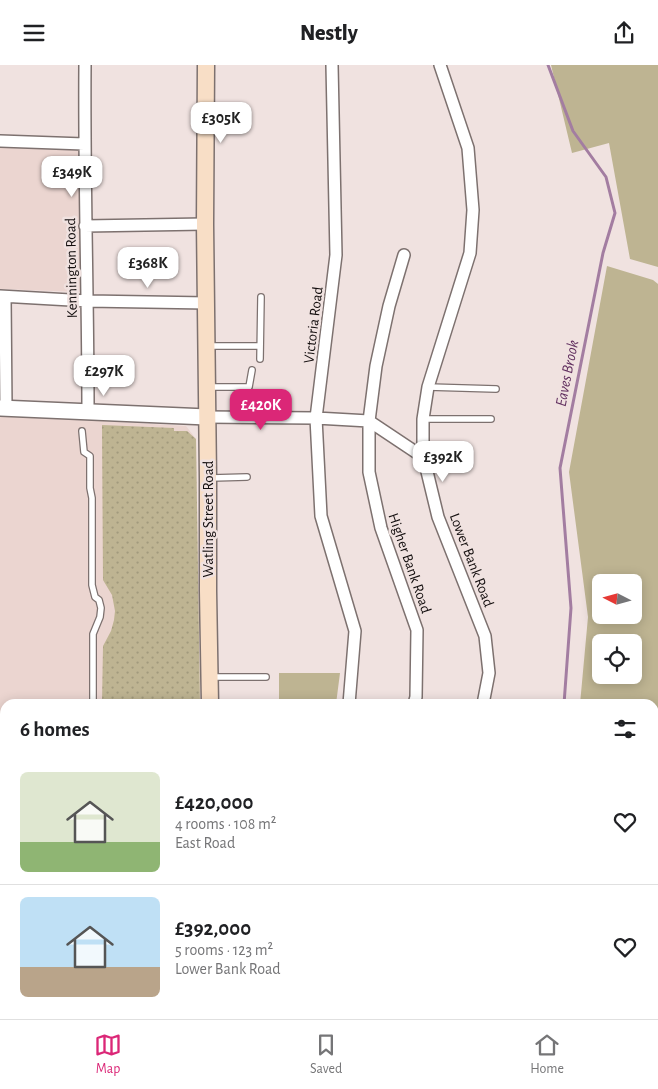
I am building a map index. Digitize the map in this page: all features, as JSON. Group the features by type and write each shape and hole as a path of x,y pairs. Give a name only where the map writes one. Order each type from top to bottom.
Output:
{"main road":[{"name":"Watling Street Road","path":"206,65 205,224 210,699"}],"street":[{"name":"Kennington Road","path":"85,65 84,169 88,301 88,411"},
{"name":"Victoria Road","path":"332,65 336,255 316,418 322,517 355,631 349,699"},
{"name":"Lower Bank Road","path":"440,65 468,148 473,210 470,253 428,387 423,419 423,455 438,517 485,636 489,673 484,699"},
{"path":"0,141 84,144"},
{"path":"85,226 205,224"},
{"name":"Higher Bank Road","path":"404,255 389,305 378,357 369,421 369,472 380,528 418,630 415,699"},
{"path":"207,303 88,301 3,296 3,408 207,417 316,418 369,421 417,453 423,455"}],"lane":[{"path":"260,359 261,297"},
{"path":"207,346 260,346"},
{"path":"207,387 250,387 252,370"},
{"path":"428,387 496,389"},
{"path":"423,419 492,419"},
{"path":"82,431 84,452 90,456 92,585 95,597 99,600 101,608 100,617 93,634 93,699"},
{"path":"208,478 247,477"},
{"path":"210,677 266,677"}],"shaded area":[{"path":"551,65 658,65 658,267 630,259 609,143 572,153"},
{"path":"0,143 80,147 80,292 0,289"},
{"path":"607,266 653,280 658,284 658,699 580,699 588,617 569,472"},
{"path":"0,415 186,426 196,439 200,699 0,699"},
{"path":"102,425 174,428 174,431 187,431 196,439 200,699 102,699 103,646 111,631 115,611 112,595 103,580"},
{"path":"279,673 340,673 337,699 279,699"}],"waterway":[{"name":"Eaves Brook","path":"548,65 573,131 606,177 615,213 603,253 560,468 571,608 564,699"}]}
